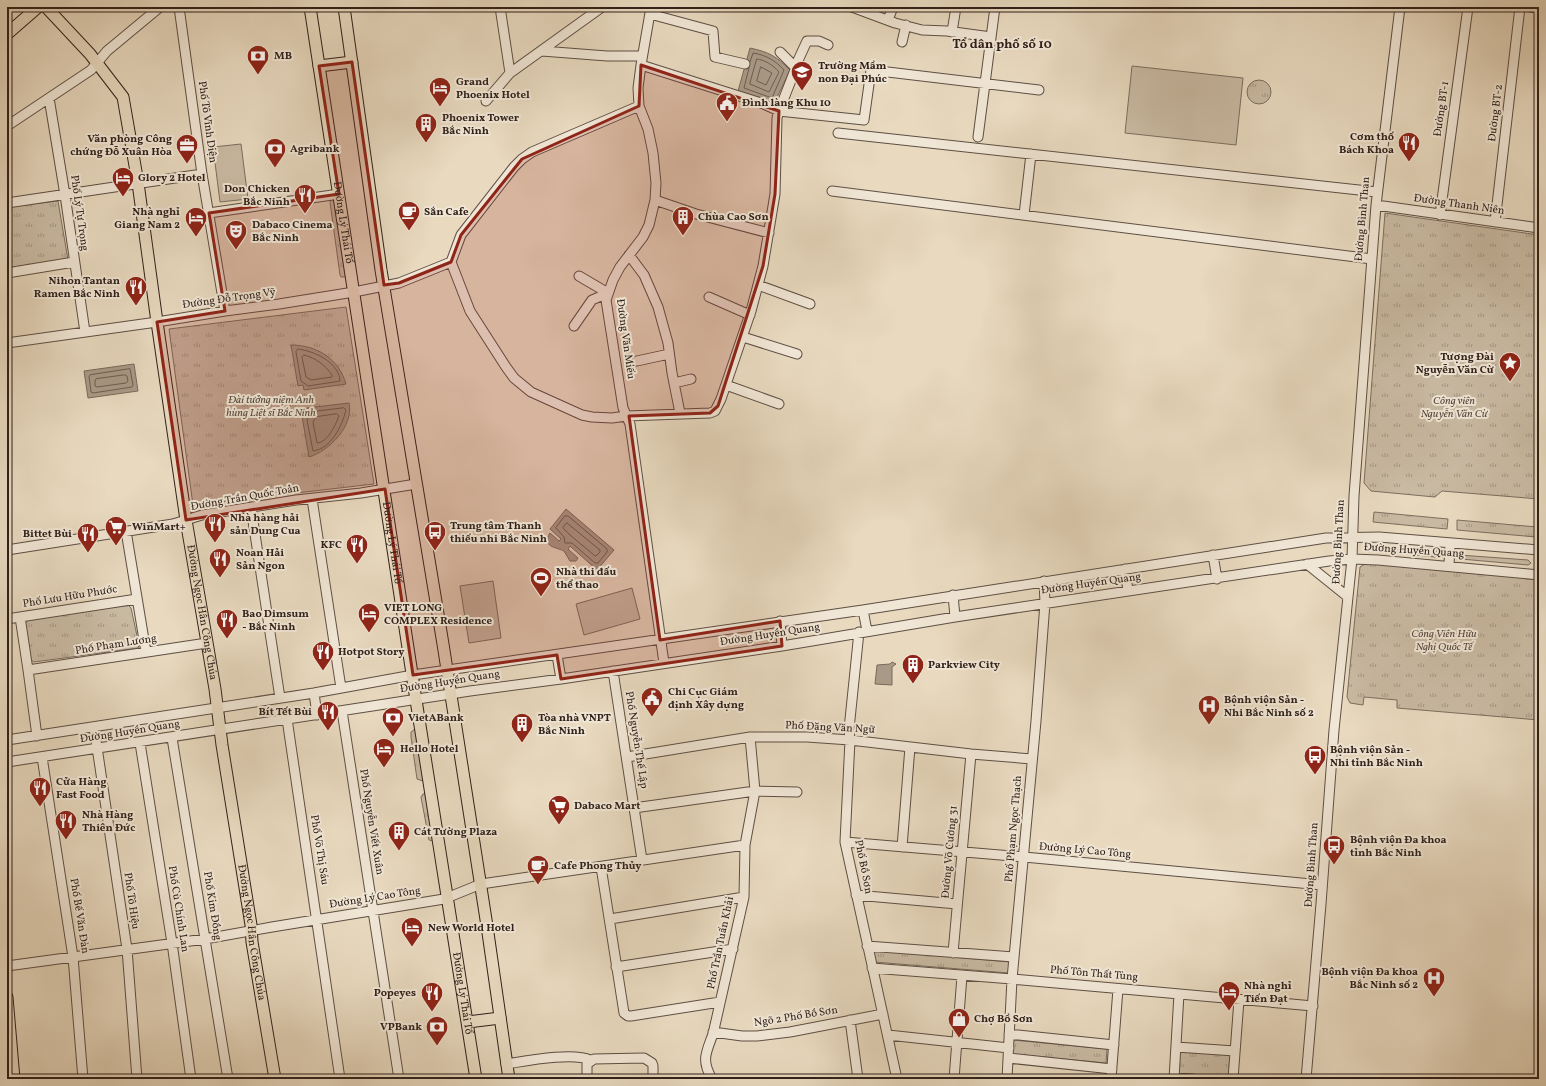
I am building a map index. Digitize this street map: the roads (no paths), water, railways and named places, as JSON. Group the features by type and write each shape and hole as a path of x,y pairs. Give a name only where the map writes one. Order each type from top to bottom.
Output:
{"main road":[{"path":"7,34 38,7"},
{"name":"Đường Ngọc Hân Công Chúa","path":"46,7 98,63 123,97 138,183 156,322 186,520 218,707 220,729 275,1079"},
{"name":"Đường Lý Thái Tổ","path":"310,7 385,489 416,700 476,1079"},
{"path":"344,7 384,285 451,694 509,1079"},
{"path":"320,66 352,62"},
{"path":"7,997 14,1079"},
{"path":"468,1022 500,1018"}],"street":[{"path":"7,126 91,70 107,51 160,7"},
{"name":"Phố Tô Vĩnh Diện","path":"179,7 202,174 225,310"},
{"path":"500,7 510,73"},
{"path":"486,101 510,73 602,7"},
{"path":"852,7 922,30 991,37"},
{"path":"888,20 893,7"},
{"path":"952,32 956,7"},
{"path":"978,137 995,7"},
{"name":"Đường Bình Than","path":"1306,1079 1334,730 1352,559 1354,496 1377,192 1400,7"},
{"name":"Đường BT-1","path":"1440,215 1468,7"},
{"name":"Đường BT-2","path":"1495,222 1520,7"},
{"path":"1530,7 1539,8"},
{"path":"651,11 713,31 715,56 745,64"},
{"name":"Đường Văn Miếu","path":"651,11 638,88 639,106 648,129 653,153 656,183 655,200 649,225 643,237 613,280 606,300 623,408 630,424 664,663"},
{"path":"902,42 906,25"},
{"path":"639,106 532,152 522,159 514,167 461,236 451,262 470,312 506,367 522,386 531,392 582,415 612,418 715,412 743,337 763,266 775,194 779,111 795,67 807,41 819,41 828,45"},
{"path":"542,51 607,56 642,61 761,103 779,111 864,120 871,70 985,85 1039,90"},
{"path":"780,52 795,67"},
{"name":"Phố Lý Tự Trọng","path":"49,98 65,195 84,332"},
{"path":"838,133 1377,192"},
{"path":"1024,215 1031,154"},
{"path":"7,203 202,174"},
{"path":"832,190 1372,259"},
{"path":"209,213 339,194"},
{"path":"655,200 696,214 769,233"},
{"name":"Đường Thanh Niên","path":"1376,205 1539,228"},
{"path":"629,255 644,275 658,306 668,343 680,413"},
{"path":"7,273 74,262"},
{"name":"Đường Đỗ Trọng Vỹ","path":"7,343 354,292 398,283 451,262"},
{"path":"579,276 608,293"},
{"path":"758,285 810,304"},
{"path":"574,326 592,300 608,293"},
{"path":"709,296 750,315"},
{"path":"743,337 796,354"},
{"path":"637,361 669,354"},
{"path":"674,383 691,379"},
{"path":"726,385 779,404"},
{"name":"Đường Trần Quốc Toản","path":"7,550 126,530 173,524 202,515 416,484"},
{"path":"312,499 341,688"},
{"path":"251,508 280,698"},
{"path":"126,530 146,652"},
{"name":"Đường Huyền Quang","path":"7,740 314,693 413,675 863,610 1326,538 1379,537 1450,544 1539,550"},
{"path":"1448,566 1450,544"},
{"path":"1213,555 1217,579"},
{"name":"Đường Huyền Quang","path":"7,762 140,743 220,729 451,694 782,646 955,617 1217,579 1307,564 1352,559 1448,566 1539,575"},
{"path":"1307,564 1348,597"},
{"path":"1125,569 1128,591"},
{"name":"Phố Phạm Ngọc Thạch","path":"1007,1079 1012,979 1024,857 1045,603 1044,581"},
{"path":"953,595 955,617"},
{"name":"Phố Lưu Hữu Phước","path":"7,619 137,599"},
{"name":"Phố Bồ Sơn","path":"863,610 863,632 850,729 845,842 897,1079"},
{"path":"20,617 37,736"},
{"path":"780,621 782,646"},
{"name":"Phố Phạm Lương","path":"28,670 207,643"},
{"path":"557,655 561,679"},
{"name":"Phố Nguyễn Thế Lập","path":"613,671 642,860"},
{"path":"314,693 317,715"},
{"name":"Phố Nguyễn Viết Xuân","path":"342,711 399,1079"},
{"name":"Phố Võ Thị Sáu","path":"287,719 318,920 340,1079"},
{"name":"Phố Tô Hiệu","path":"94,727 126,949 137,1079"},
{"name":"Phố Đặng Văn Ngữ","path":"627,757 750,737 807,737 1032,759"},
{"name":"Phố Trần Tuấn Khải","path":"712,1079 705,1064 706,1052 713,1032 744,897 745,845 755,791 750,737"},
{"name":"Phố Kim Đồng","path":"172,738 228,1079"},
{"name":"Phố Cù Chính Lan","path":"140,743 172,943 190,1079"},
{"path":"902,847 910,747"},
{"name":"Đường Võ Cường 31","path":"953,953 971,754"},
{"name":"Phố Bế Văn Đàn","path":"42,757 73,957 83,1079"},
{"path":"634,808 755,791 797,792"},
{"name":"Đường Lý Cao Tông","path":"845,842 1322,885"},
{"name":"Đường Lý Cao Tông","path":"7,966 205,939 444,899 480,884 745,845"},
{"path":"601,866 610,919 622,1010 628,1016 720,1002"},
{"path":"856,895 957,904"},
{"path":"610,919 744,897"},
{"path":"867,946 1014,958"},
{"path":"616,966 732,949"},
{"name":"Phố Tôn Thất Tùng","path":"872,968 1313,1006"},
{"path":"954,1079 962,976"},
{"path":"1111,1079 1118,989"},
{"path":"1179,994 1174,1078 1193,1079"},
{"path":"1232,1079 1239,1000"},
{"name":"Ngõ 2 Phố Bồ Sơn","path":"713,1032 742,1036 756,1036 790,1032 882,1014"},
{"path":"850,1020 858,1079"},
{"path":"1009,1034 1114,1044"},
{"path":"888,1035 1009,1048"},
{"path":"1176,1047 1235,1051"},
{"path":"506,1064 564,1057 581,1057 590,1060 644,1058 652,1063 654,1078"},
{"path":"1008,1058 1112,1069"},
{"path":"587,1079 586,1067 590,1060"}],"water":[{"path":"750,48 772,55 790,70 774,104 738,91"},
{"path":"291,345 310,348 326,355 338,367 346,384 304,390 303,385 298,386"},
{"path":"134,364 138,391 88,398 84,371"},
{"path":"349,403 350,412 344,429 332,443 317,454 309,457 302,416 307,414 307,408"},
{"path":"566,509 614,550 597,570 570,546 568,549 578,558 576,561 570,561 564,551 548,544 547,541 550,533 559,541 561,539 550,529"},
{"path":"892,662 896,664 892,667 892,685 875,684 877,665 890,664"}],"place":[{"name":"MB","path":"258,76"},
{"name":"Trường Mầm non Đại Phúc","path":"802,92"},
{"name":"Grand Phoenix Hotel","path":"440,108"},
{"name":"Đình làng Khu 10","path":"727,122"},
{"name":"Phoenix Tower Bắc Ninh","path":"426,144"},
{"name":"Cơm thố Bách Khoa","path":"1409,162"},
{"name":"Văn phòng Công chứng Đỗ Xuân Hòa","path":"187,164"},
{"name":"Agribank","path":"275,168"},
{"name":"Glory 2 Hotel","path":"123,198"},
{"name":"Don Chicken Bắc Ninh","path":"305,214"},
{"name":"Sắn Cafe","path":"409,232"},
{"name":"Chùa Cao Sơn","path":"683,236"},
{"name":"Nhà nghỉ Giang Nam 2","path":"196,238"},
{"name":"Dabaco Cinema Bắc Ninh","path":"236,250"},
{"name":"Nihon Tantan Ramen Bắc Ninh","path":"136,306"},
{"name":"Tượng Đài Nguyễn Văn Cừ","path":"1510,382"},
{"name":"Nhà hàng hải sản Dung Cua","path":"215,544"},
{"name":"WinMart+","path":"116,546"},
{"name":"Trung tâm Thanh thiếu nhi Bắc Ninh","path":"435,552"},
{"name":"Bittet Bùi","path":"88,554"},
{"name":"KFC","path":"357,564"},
{"name":"Noan Hải Sản Ngon","path":"220,578"},
{"name":"Nhà thi đấu thể thao","path":"541,598"},
{"name":"VIET LONG COMPLEX Residence","path":"369,634"},
{"name":"Bao Dimsum - Bắc Ninh","path":"227,640"},
{"name":"Hotpot Story","path":"323,672"},
{"name":"Parkview City","path":"913,684"},
{"name":"Chi Cục Giám định Xây dựng","path":"652,718"},
{"name":"Bệnh viện Sản - Nhi Bắc Ninh số 2","path":"1209,726"},
{"name":"Bít Tết Bùi","path":"328,732"},
{"name":"VietABank","path":"393,738"},
{"name":"Tòa nhà VNPT Bắc Ninh","path":"522,744"},
{"name":"Hello Hotel","path":"384,768"},
{"name":"Bệnh viện Sản - Nhi tỉnh Bắc Ninh","path":"1315,776"},
{"name":"Cửa Hàng Fast Food","path":"40,808"},
{"name":"Dabaco Mart","path":"559,826"},
{"name":"Nhà Hàng Thiên Đức","path":"66,840"},
{"name":"Cát Tường Plaza","path":"399,852"},
{"name":"Bệnh viện Đa khoa tỉnh Bắc Ninh","path":"1334,866"},
{"name":"Cafe Phong Thủy","path":"538,886"},
{"name":"New World Hotel","path":"412,948"},
{"name":"Bệnh viện Đa khoa Bắc Ninh số 2","path":"1434,998"},
{"name":"Popeyes","path":"432,1012"},
{"name":"Nhà nghỉ Tiến Đạt","path":"1229,1012"},
{"name":"Chợ Bồ Sơn","path":"959,1038"},
{"name":"VPBank","path":"437,1046"}],"district":[{"name":"Tổ dân phố số 10","path":"1002,45"}],"park label":[{"name":"Đài tưởng niệm Anh hùng Liệt sĩ Bắc Ninh","path":"271,406"},
{"name":"Công viên Nguyễn Văn Cừ","path":"1454,407"},
{"name":"Công Viên Hữu Nghị Quốc Tế","path":"1444,640"}]}
